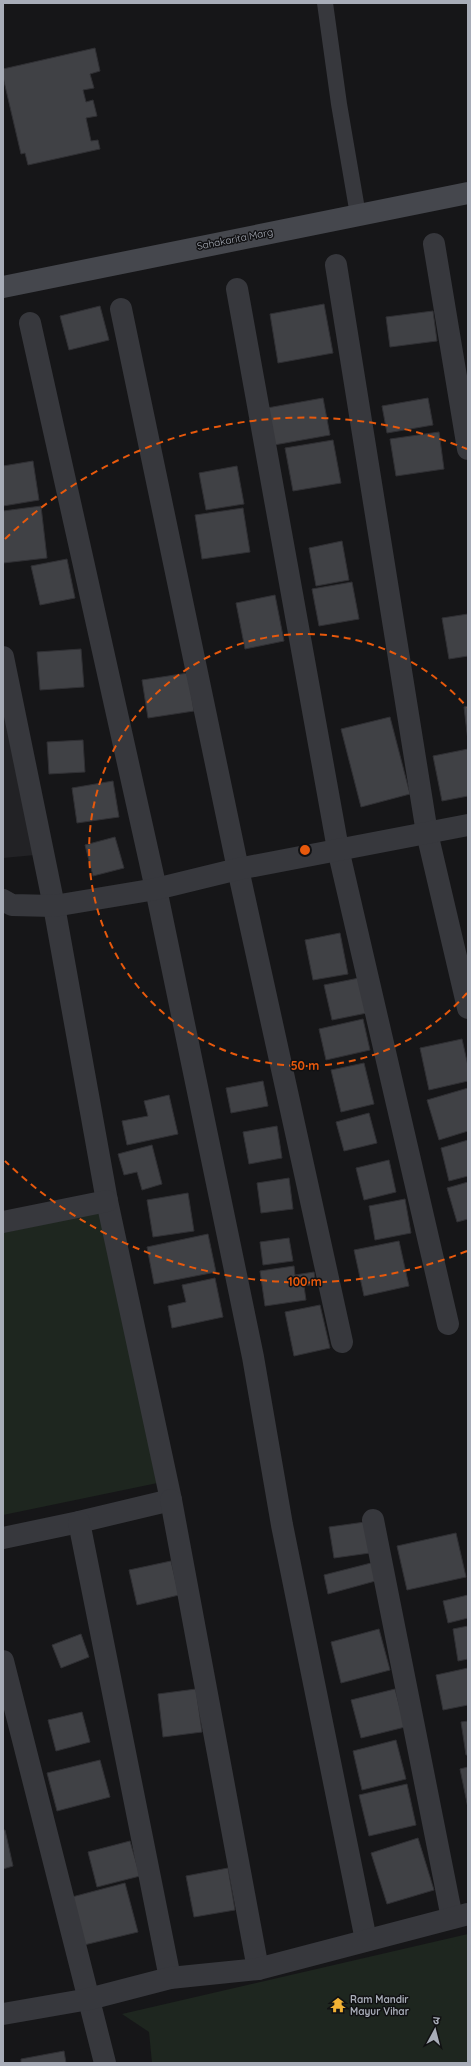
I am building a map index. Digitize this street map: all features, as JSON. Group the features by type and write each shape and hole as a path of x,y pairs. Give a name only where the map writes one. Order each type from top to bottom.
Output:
{"street":[{"name":"Sahakarita Marg","path":"3,287 468,193"},
{"path":"434,244 468,449"},
{"path":"336,265 427,833 468,1008"},
{"path":"237,289 338,849 448,1324"},
{"path":"121,309 238,869 342,1342"},
{"path":"30,323 156,889 253,1357 282,1525 366,1940"},
{"path":"3,657 54,906 107,1201 171,1500 258,1969"},
{"path":"3,900 12,905 54,906 156,889 238,869 338,849 468,826"},
{"path":"3,1222 107,1201"},
{"path":"3,1538 171,1500"},
{"path":"3,2014 89,1999 170,1978 258,1969 460,1916 373,1520"},
{"path":"79,1522 170,1978"},
{"path":"3,1661 105,2063"}],"lane":[{"path":"325,3 339,104 358,215"}],"shaded area":[{"path":"3,700 35,855 3,858"},
{"path":"115,1209 172,1480 3,1515 3,1233"},
{"path":"468,1934 468,2063 152,2063 149,2032 122,2014"}],"building":[{"path":"95,48 100,71 90,74 94,88 83,90 86,102 93,100 97,116 86,118 91,141 98,140 100,149 28,165 25,153 21,154 3,77 3,69"},
{"path":"324,304 333,353 278,363 270,314"},
{"path":"100,306 109,340 69,350 60,316"},
{"path":"433,311 437,341 390,347 386,317"},
{"path":"323,398 330,435 274,445 267,408"},
{"path":"428,398 433,425 387,433 382,406"},
{"path":"439,432 444,469 396,476 390,439"},
{"path":"333,440 341,483 293,491 285,448"},
{"path":"33,461 39,500 3,506 3,466"},
{"path":"237,466 244,504 206,510 199,473"},
{"path":"41,506 47,558 3,563 3,511"},
{"path":"243,508 250,552 202,559 195,515"},
{"path":"342,541 349,580 316,586 309,548"},
{"path":"67,559 75,598 40,605 31,566"},
{"path":"352,582 359,619 319,626 312,589"},
{"path":"275,595 284,641 245,649 236,603"},
{"path":"468,614 468,656 449,659 442,618"},
{"path":"81,649 84,687 40,690 37,652"},
{"path":"188,673 194,711 148,718 142,680"},
{"path":"468,706 468,741 464,707"},
{"path":"390,717 410,794 361,807 341,729"},
{"path":"83,740 85,772 49,774 47,742"},
{"path":"468,749 468,796 442,801 433,756"},
{"path":"113,781 119,817 77,823 72,788"},
{"path":"115,837 124,868 93,876 85,845"},
{"path":"340,933 348,974 313,980 305,940"},
{"path":"359,978 367,1013 332,1020 324,985"},
{"path":"363,1019 370,1050 326,1060 319,1029"},
{"path":"462,1039 468,1066 468,1081 429,1090 420,1048"},
{"path":"364,1063 374,1104 341,1112 331,1070"},
{"path":"263,1081 268,1106 231,1113 226,1088"},
{"path":"468,1088 468,1131 439,1140 427,1100"},
{"path":"169,1095 178,1134 127,1145 122,1121 148,1116 144,1101"},
{"path":"369,1113 377,1143 344,1151 336,1122"},
{"path":"277,1126 282,1158 249,1164 243,1132"},
{"path":"468,1140 468,1176 449,1181 441,1148"},
{"path":"152,1145 162,1184 142,1190 137,1172 124,1175 118,1154"},
{"path":"389,1160 396,1192 364,1200 356,1168"},
{"path":"289,1178 293,1209 261,1213 257,1183"},
{"path":"468,1182 468,1219 457,1222 447,1188"},
{"path":"188,1193 194,1231 153,1237 147,1200"},
{"path":"405,1199 411,1233 375,1240 369,1206"},
{"path":"208,1234 216,1272 154,1284 147,1247"},
{"path":"289,1238 293,1261 263,1265 260,1242"},
{"path":"399,1241 409,1286 364,1296 354,1250"},
{"path":"294,1266 295,1275 314,1272 316,1284 304,1286 306,1300 265,1306 260,1271"},
{"path":"215,1278 223,1317 172,1328 168,1306 186,1302 182,1285"},
{"path":"320,1305 330,1348 294,1356 285,1312"},
{"path":"365,1522 370,1553 334,1558 329,1527"},
{"path":"456,1533 466,1577 407,1590 397,1546"},
{"path":"171,1561 179,1595 137,1605 129,1570"},
{"path":"375,1562 379,1580 328,1594 324,1575"},
{"path":"468,1595 468,1618 448,1623 443,1601"},
{"path":"468,1626 468,1659 458,1661 453,1629"},
{"path":"379,1629 390,1670 341,1683 331,1642"},
{"path":"81,1634 89,1657 61,1668 52,1645"},
{"path":"468,1668 468,1705 443,1710 436,1675"},
{"path":"196,1689 202,1732 163,1737 158,1694"},
{"path":"395,1689 405,1727 361,1738 351,1700"},
{"path":"82,1712 90,1742 56,1751 48,1720"},
{"path":"468,1721 468,1755 466,1755 461,1722"},
{"path":"396,1740 406,1779 362,1790 353,1751"},
{"path":"100,1760 110,1797 57,1811 47,1773"},
{"path":"468,1767 468,1808 460,1769"},
{"path":"407,1784 416,1825 369,1836 359,1795"},
{"path":"3,1830 5,1830 13,1866 3,1869"},
{"path":"418,1838 434,1890 387,1904 371,1853"},
{"path":"130,1841 140,1876 97,1887 88,1852"},
{"path":"228,1868 235,1910 194,1917 186,1876"},
{"path":"125,1883 138,1932 84,1945 72,1897"},
{"path":"64,2051 66,2063 21,2063 21,2059"}],"place":[{"name":"Ram Mandir Mayur Vihar","path":"338,2005"}]}
